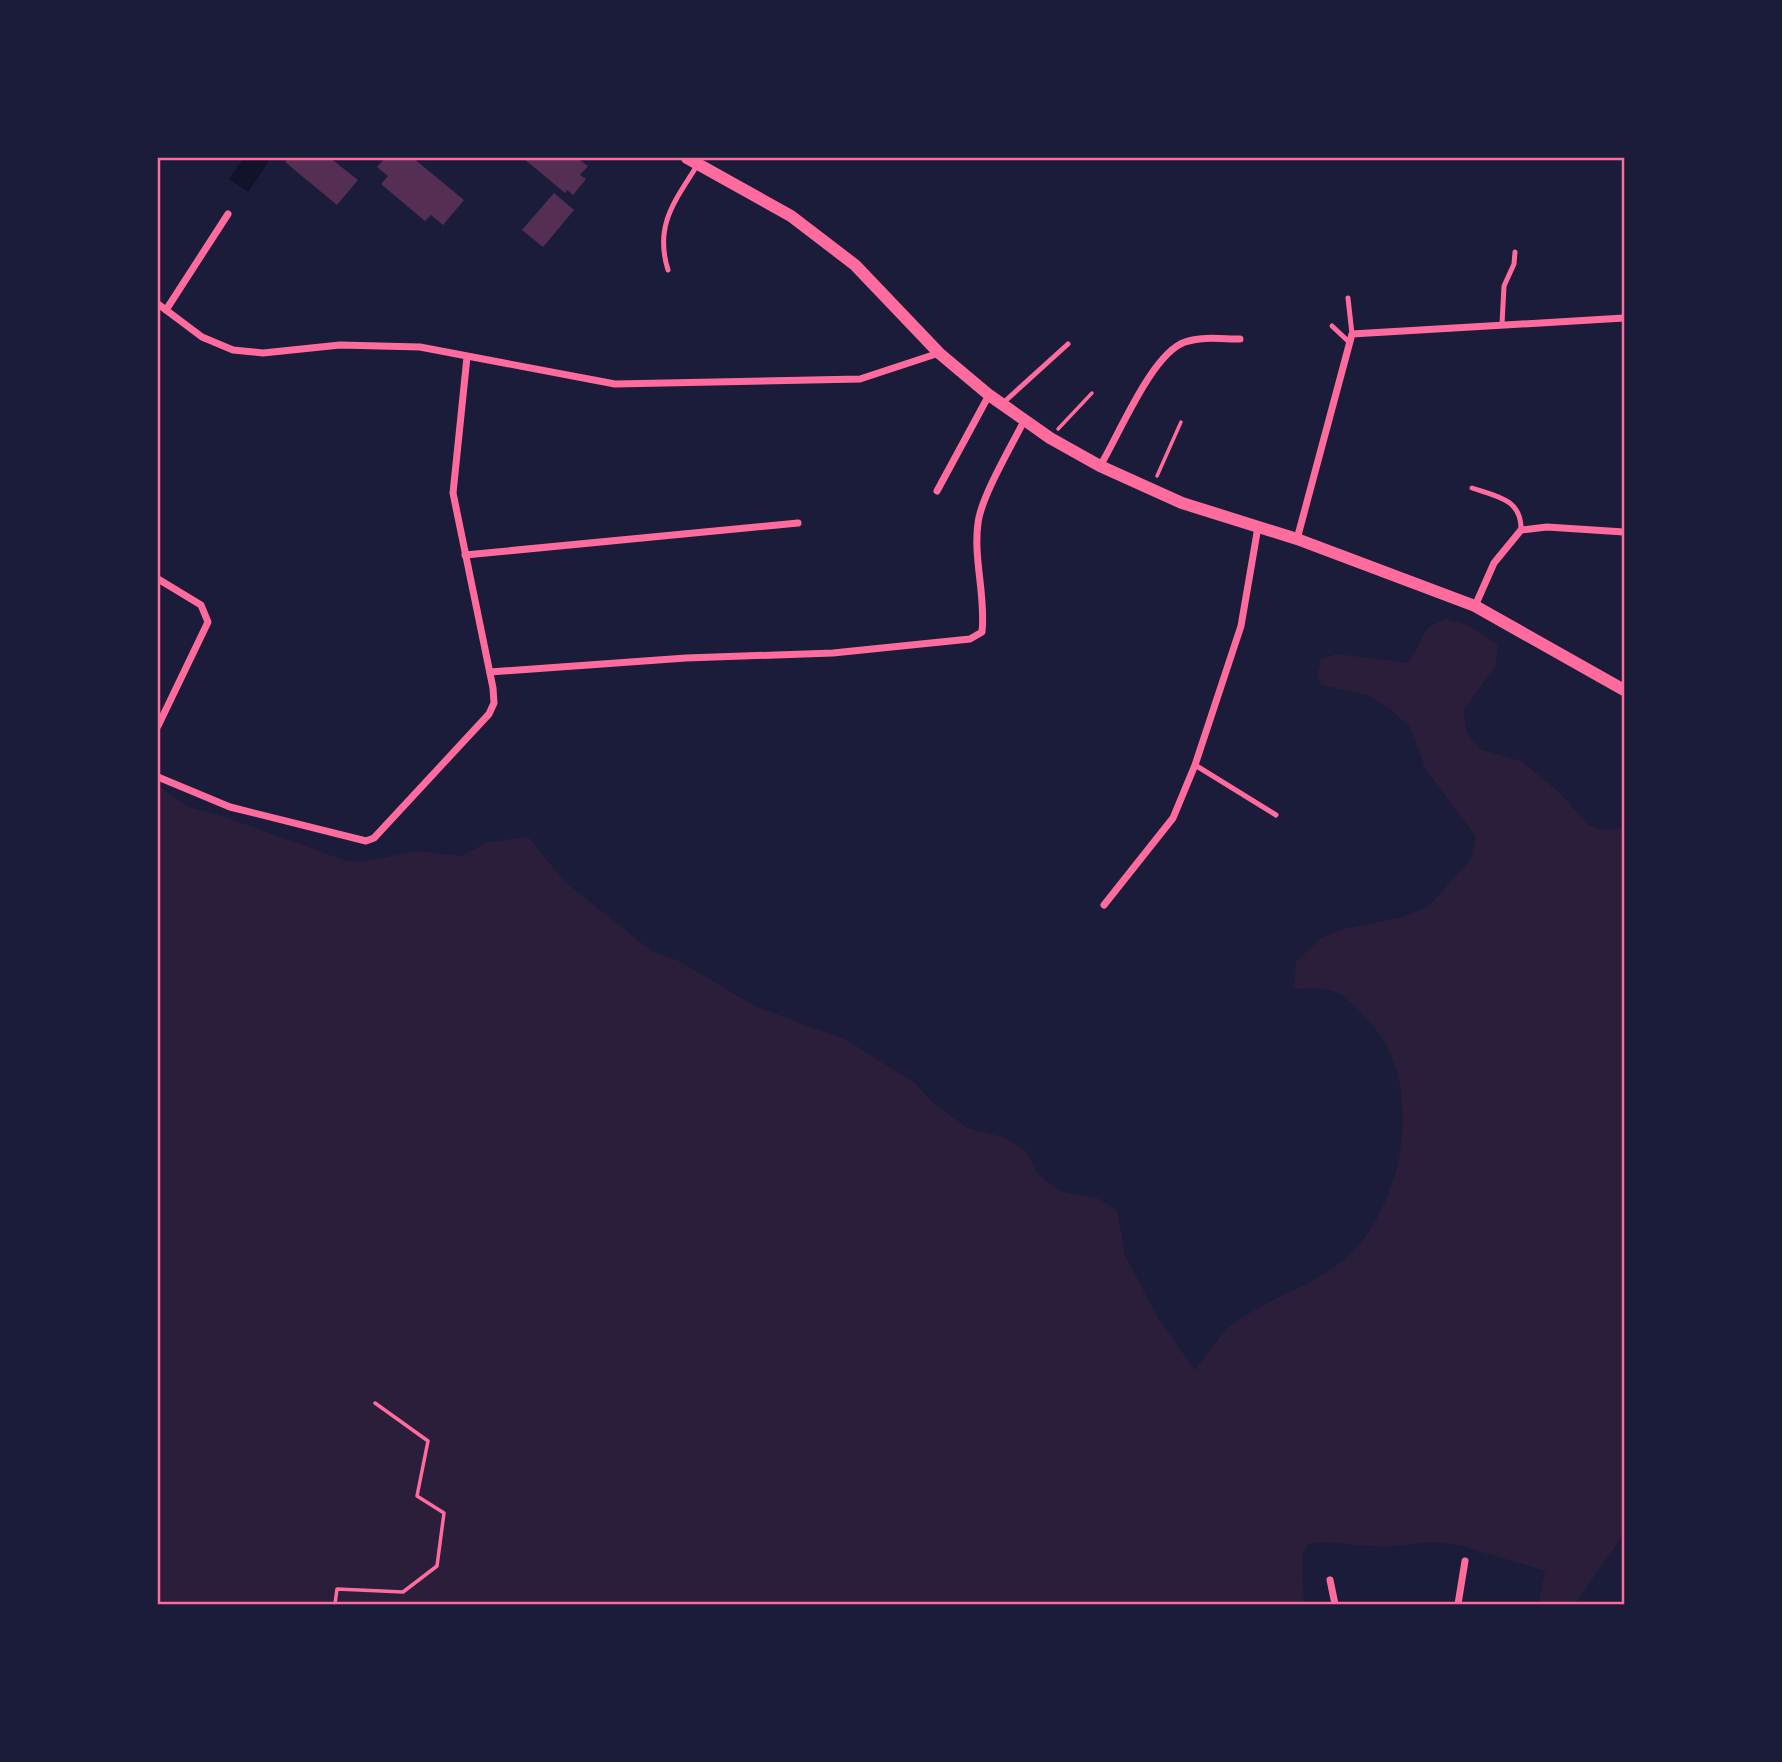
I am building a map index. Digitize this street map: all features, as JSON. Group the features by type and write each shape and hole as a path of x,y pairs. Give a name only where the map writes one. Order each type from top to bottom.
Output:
{"street":[{"path":"692,161 791,216 844,257 939,353 989,395 1050,438 1151,490 1297,539 1475,606 1625,690"},
{"path":"166,310 228,214"},
{"path":"158,303 202,337 233,350 263,353 364,345 420,347 467,358 636,385 860,379 939,353"},
{"path":"1297,539 1350,338 1502,324 1625,318"},
{"path":"1100,466 1146,381 1166,356 1184,342 1210,338 1240,340"},
{"path":"160,780 243,811 366,841 374,838 489,714 494,703 490,672 453,493 467,358"},
{"path":"937,491 989,395"},
{"path":"490,672 672,658 833,653 970,639 982,632 984,613 978,550 980,512 1025,419"},
{"path":"464,555 798,523"},
{"path":"1104,905 1172,818 1195,765 1241,626 1258,527"},
{"path":"1475,606 1494,563 1521,530 1547,527 1625,532"},
{"path":"158,579 201,605 208,622 158,726"},
{"path":"1458,1605 1465,1561"},
{"path":"1330,1580 1335,1605"}],"lane":[{"path":"668,270 662,234 670,209 692,161"},
{"path":"1502,324 1504,285 1514,264 1515,252"},
{"path":"1348,298 1350,338"},
{"path":"1332,326 1350,338"},
{"path":"1002,404 1068,344"},
{"path":"1472,488 1512,502 1518,512 1521,530"},
{"path":"1195,765 1276,815"}],"path":[{"path":"1050,438 1092,393"},
{"path":"1151,490 1181,422"},
{"path":"335,1605 337,1589 403,1592 437,1566 444,1513 417,1496 428,1441 375,1403"}],"shaded area":[{"path":"244,158 271,158 248,192 229,179"},
{"path":"1446,619 1470,626 1498,645 1495,667 1463,711 1467,733 1480,749 1521,761 1558,791 1589,825 1603,830 1624,828 1624,1533 1575,1604 1538,1604 1545,1571 1459,1545 1434,1542 1382,1547 1322,1542 1308,1544 1302,1556 1304,1604 158,1604 158,786 188,807 219,815 344,860 362,862 416,851 461,856 488,842 528,837 565,882 653,952 677,960 757,1007 847,1040 916,1084 930,1100 967,1128 1003,1137 1026,1151 1037,1173 1059,1191 1099,1199 1117,1211 1125,1255 1158,1318 1195,1370 1219,1337 1242,1317 1327,1272 1355,1249 1371,1228 1394,1178 1403,1123 1402,1096 1396,1069 1386,1045 1364,1015 1342,995 1326,989 1294,989 1296,962 1321,938 1344,929 1402,917 1428,907 1471,859 1476,837 1426,770 1410,727 1389,708 1367,695 1321,685 1317,676 1321,659 1337,654 1409,663 1428,627"}],"building":[{"path":"288,158 330,158 358,180 337,205 285,162"},
{"path":"385,158 413,158 464,200 443,225 431,215 425,221 381,184 388,176 377,167"},
{"path":"523,158 577,158 588,166 580,175 586,179 573,195 567,190 565,193"},
{"path":"554,193 574,210 543,247 522,230"}]}
